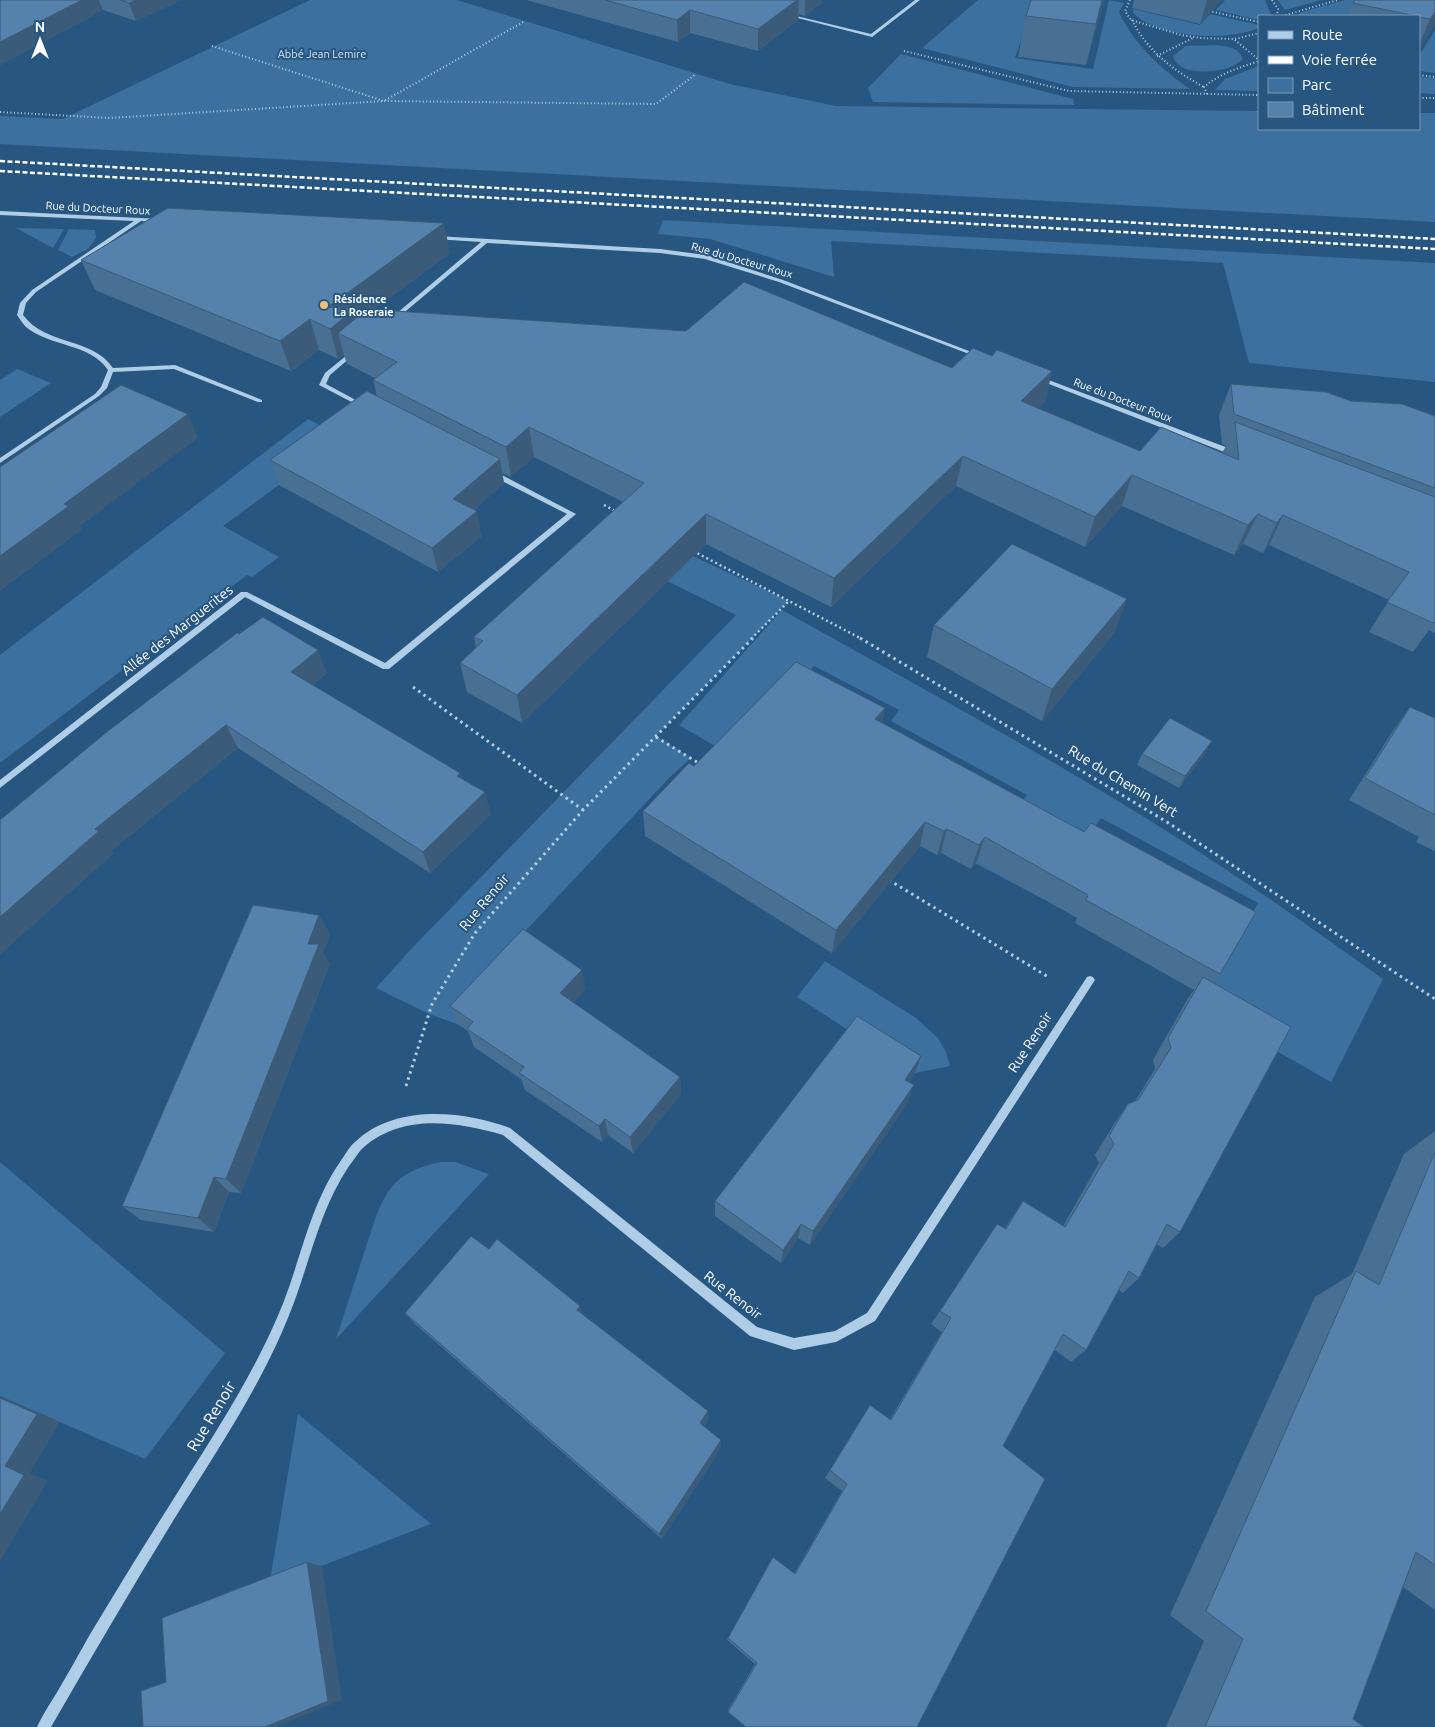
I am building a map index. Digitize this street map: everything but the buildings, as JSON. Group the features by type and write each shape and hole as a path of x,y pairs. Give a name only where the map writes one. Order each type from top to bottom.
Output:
{"street":[{"path":"785,14 872,36 918,0"},
{"name":"Rue du Docteur Roux","path":"0,214 169,221"},
{"path":"0,461 97,395 104,388 111,370 109,362 104,358 34,330 22,320 21,308 23,303 34,291 140,219"},
{"name":"Rue du Docteur Roux","path":"429,237 660,251 706,257 781,280 986,358"},
{"path":"389,322 486,241"},
{"path":"360,347 327,374 322,385 369,409"},
{"path":"111,370 175,367 260,401"},
{"name":"Rue du Docteur Roux","path":"1032,376 1243,457"},
{"path":"386,667 572,514 484,468"},
{"name":"Allée des Marguerites","path":"0,785 244,594 386,667"},
{"name":"Rue Renoir","path":"44,1727 114,1606 232,1416 266,1353 290,1299 320,1208 338,1172 361,1143 394,1123 432,1117 473,1121 506,1131 754,1332 794,1344 836,1336 871,1317 1090,980"}],"path":[{"path":"1130,0 1125,11 1148,47 1170,68 1204,87 1207,94"},
{"path":"1272,0 1278,9 1277,15"},
{"path":"1286,15 1338,0"},
{"path":"1200,9 1258,22"},
{"path":"1132,20 1152,28 1194,37 1235,39 1258,33"},
{"path":"212,46 384,101 525,21"},
{"path":"1157,56 1194,37"},
{"path":"1235,39 1258,60"},
{"path":"896,49 1069,91 1258,95"},
{"path":"1204,87 1212,80 1229,71 1258,61"},
{"path":"0,112 109,118 384,101 656,104 696,74"},
{"path":"1420,75 1435,77"},
{"path":"1420,98 1435,98"},
{"name":"Rue Renoir","path":"394,1123 432,1004 475,933 583,810 789,601"},
{"name":"Rue du Chemin Vert","path":"789,601 850,632 1167,822 1435,999"},
{"path":"386,667 560,796 583,810"},
{"path":"656,737 708,769"},
{"path":"884,877 1078,996"}],"green space":[{"name":"Abbé Jean Lemire","path":"310,0 457,0 730,84 836,106 1258,111 1258,130 1420,130 1420,113 1435,113 1435,222 0,144 0,116 63,119"},
{"path":"978,0 1035,0 1015,58 1093,69 1109,0 1124,3 1119,12 1132,35 1149,55 1190,89 1073,87 922,48"},
{"path":"1225,0 1265,0 1271,15 1258,15 1258,20 1216,10"},
{"path":"1277,0 1322,0 1285,10"},
{"path":"1345,0 1366,0 1356,15 1298,15 1302,12"},
{"path":"1133,9 1200,25 1210,14 1258,25 1258,28 1229,35 1193,35 1159,28 1133,13"},
{"path":"1435,30 1435,73 1420,71 1420,54"},
{"path":"1217,45 1236,50 1243,59 1234,66 1223,69 1198,71 1182,67 1173,56 1186,46"},
{"path":"901,54 1073,99 1074,105 873,102 868,88"},
{"path":"1258,66 1258,91 1215,90 1225,79"},
{"path":"1420,77 1435,78 1435,94 1420,93"},
{"path":"663,220 1435,263 1435,382 1249,363 1223,263 831,241 834,277 710,239 658,234"},
{"path":"16,228 64,229 53,248"},
{"path":"69,229 95,230 96,238 88,249 72,257 58,250"},
{"path":"17,369 51,383 0,417 0,380"},
{"path":"308,419 338,435 351,432 223,526 279,557 252,577 247,575 0,763 0,655"},
{"path":"607,516 789,601 656,736 691,758 670,777 517,940 457,1024 429,1014 376,988 413,947 736,615 582,539"},
{"path":"782,610 986,724 1138,813 1311,927 1383,979 1331,1082 1198,1006 1258,903 1101,818 1043,899 975,863 1027,795 891,721 899,710 814,666 729,754 679,725"},
{"path":"825,961 916,1018 938,1038 946,1052 950,1066 915,1073 797,997"},
{"path":"0,1162 225,1353 145,1459 0,1396"},
{"path":"439,1162 455,1162 489,1174 336,1339 381,1204 399,1179 416,1170"},
{"path":"298,1414 431,1524 269,1586"}],"railway":[{"path":"0,161 1435,239"},
{"path":"0,171 1435,249"}],"place":[{"name":"Résidence La Roseraie","path":"324,305"}]}
